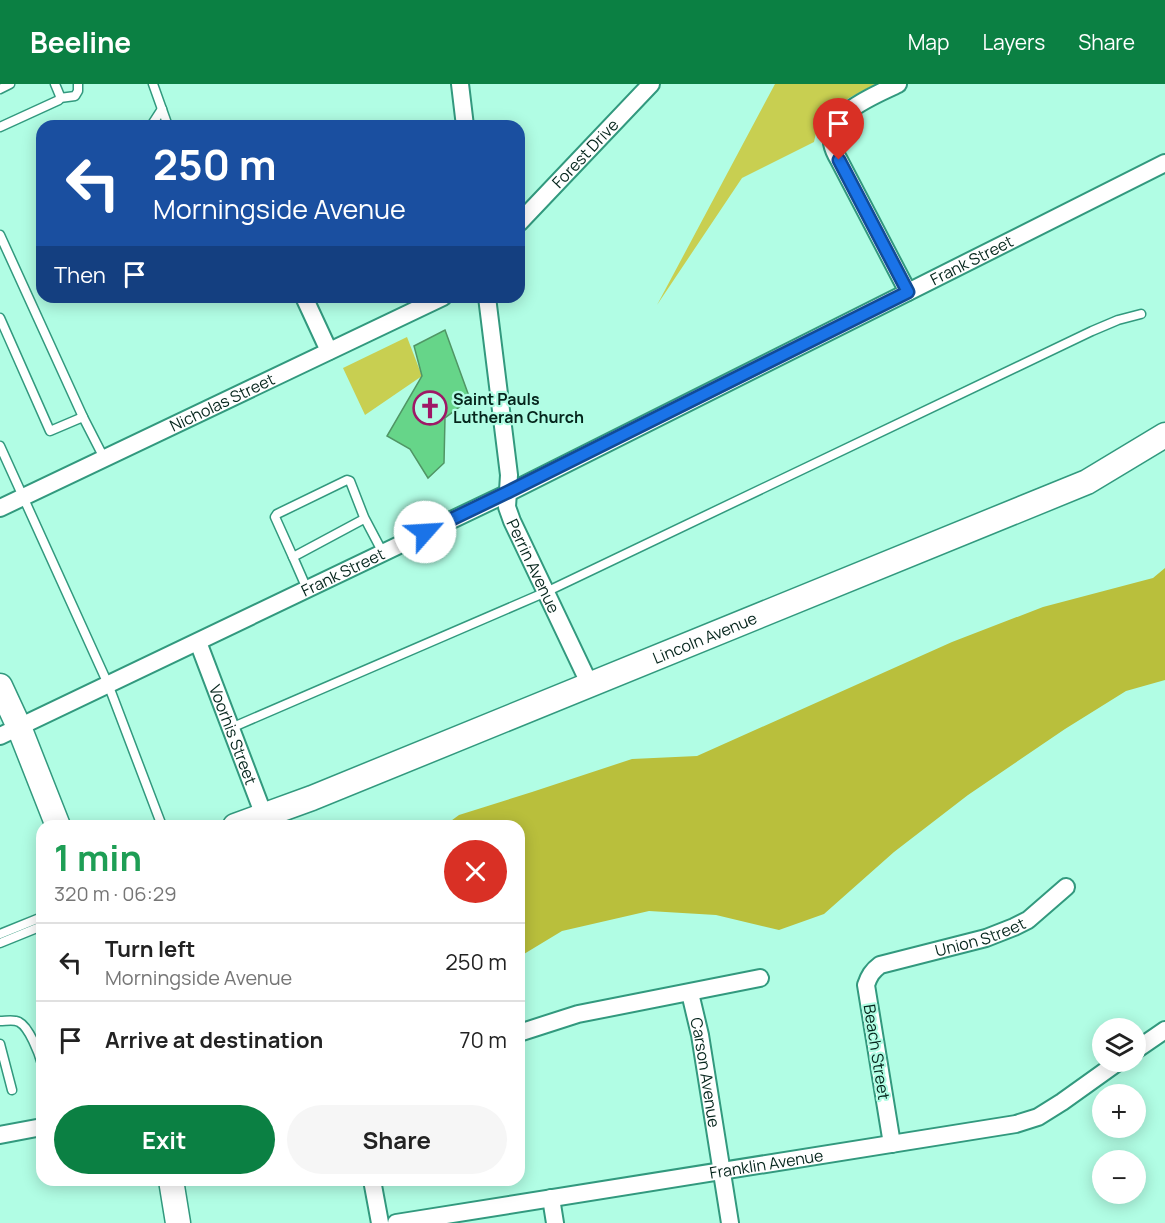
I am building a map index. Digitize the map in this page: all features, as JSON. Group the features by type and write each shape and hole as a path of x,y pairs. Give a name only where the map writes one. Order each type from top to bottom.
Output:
{"street":[{"path":"459,84 464,120"},
{"name":"Forest Drive","path":"525,217 651,84"},
{"path":"898,84 845,114 837,122 832,140 839,160 908,292"},
{"name":"Frank Street","path":"9,732 508,492 1165,163"},
{"path":"307,303 329,351"},
{"name":"Nicholas Street","path":"0,508 430,303"},
{"name":"Perrin Avenue","path":"488,303 509,475 507,507 590,685"},
{"name":"Lincoln Avenue","path":"268,820 312,798 1087,482 1165,435"},
{"name":"Voorhis Street","path":"198,642 266,820"},
{"path":"0,686 9,732 55,820"},
{"name":"Union Street","path":"880,965 986,938 1014,927 1028,920 1066,886"},
{"name":"Beach Street","path":"880,965 868,977 866,985 892,1144"},
{"path":"525,1031 578,1014 760,978"},
{"name":"Carson Avenue","path":"690,993 700,1035 730,1223"},
{"path":"1146,1043 1165,1030"},
{"name":"Franklin Avenue","path":"396,1223 1016,1124 1038,1117 1104,1072"},
{"path":"0,1135 36,1128"},
{"path":"172,1186 178,1223"},
{"path":"373,1186 380,1223"},
{"path":"551,1198 555,1223"}],"lane":[{"path":"0,89 10,84"},
{"path":"55,84 60,98"},
{"path":"0,127 60,98 75,96 78,84"},
{"path":"153,84 166,120"},
{"path":"155,120 162,109"},
{"path":"0,236 104,458"},
{"path":"231,728 546,592 1092,331 1118,320 1141,314"},
{"path":"0,318 50,431 83,417"},
{"path":"1,451 108,684 160,820"},
{"path":"308,589 275,517 347,480 350,482 364,517 383,553"},
{"path":"293,557 364,517"},
{"path":"0,934 36,919"},
{"path":"0,943 36,928"},
{"path":"0,1021 21,1022 36,1046"},
{"path":"0,1044 12,1090"}],"green space":[{"path":"775,84 875,84 827,110 814,142 742,178 657,305"},
{"path":"407,337 422,376 365,415 343,368"}],"shaded area":[{"path":"1165,568 1165,680 1126,691 1065,729 968,795 894,852 824,914 779,930 716,915 649,911 562,931 525,953 525,820 452,820 459,815 632,759 697,756 952,642 1043,607 1153,578"}],"building":[{"name":"Saint Pauls Lutheran Church","path":"445,330 470,399 445,418 444,463 428,478 410,449 387,436 422,376 414,346"}],"place":[{"name":"Saint Pauls Lutheran Church","path":"430,408"}],"route":[{"path":"425,532 908,292 839,160"}]}
